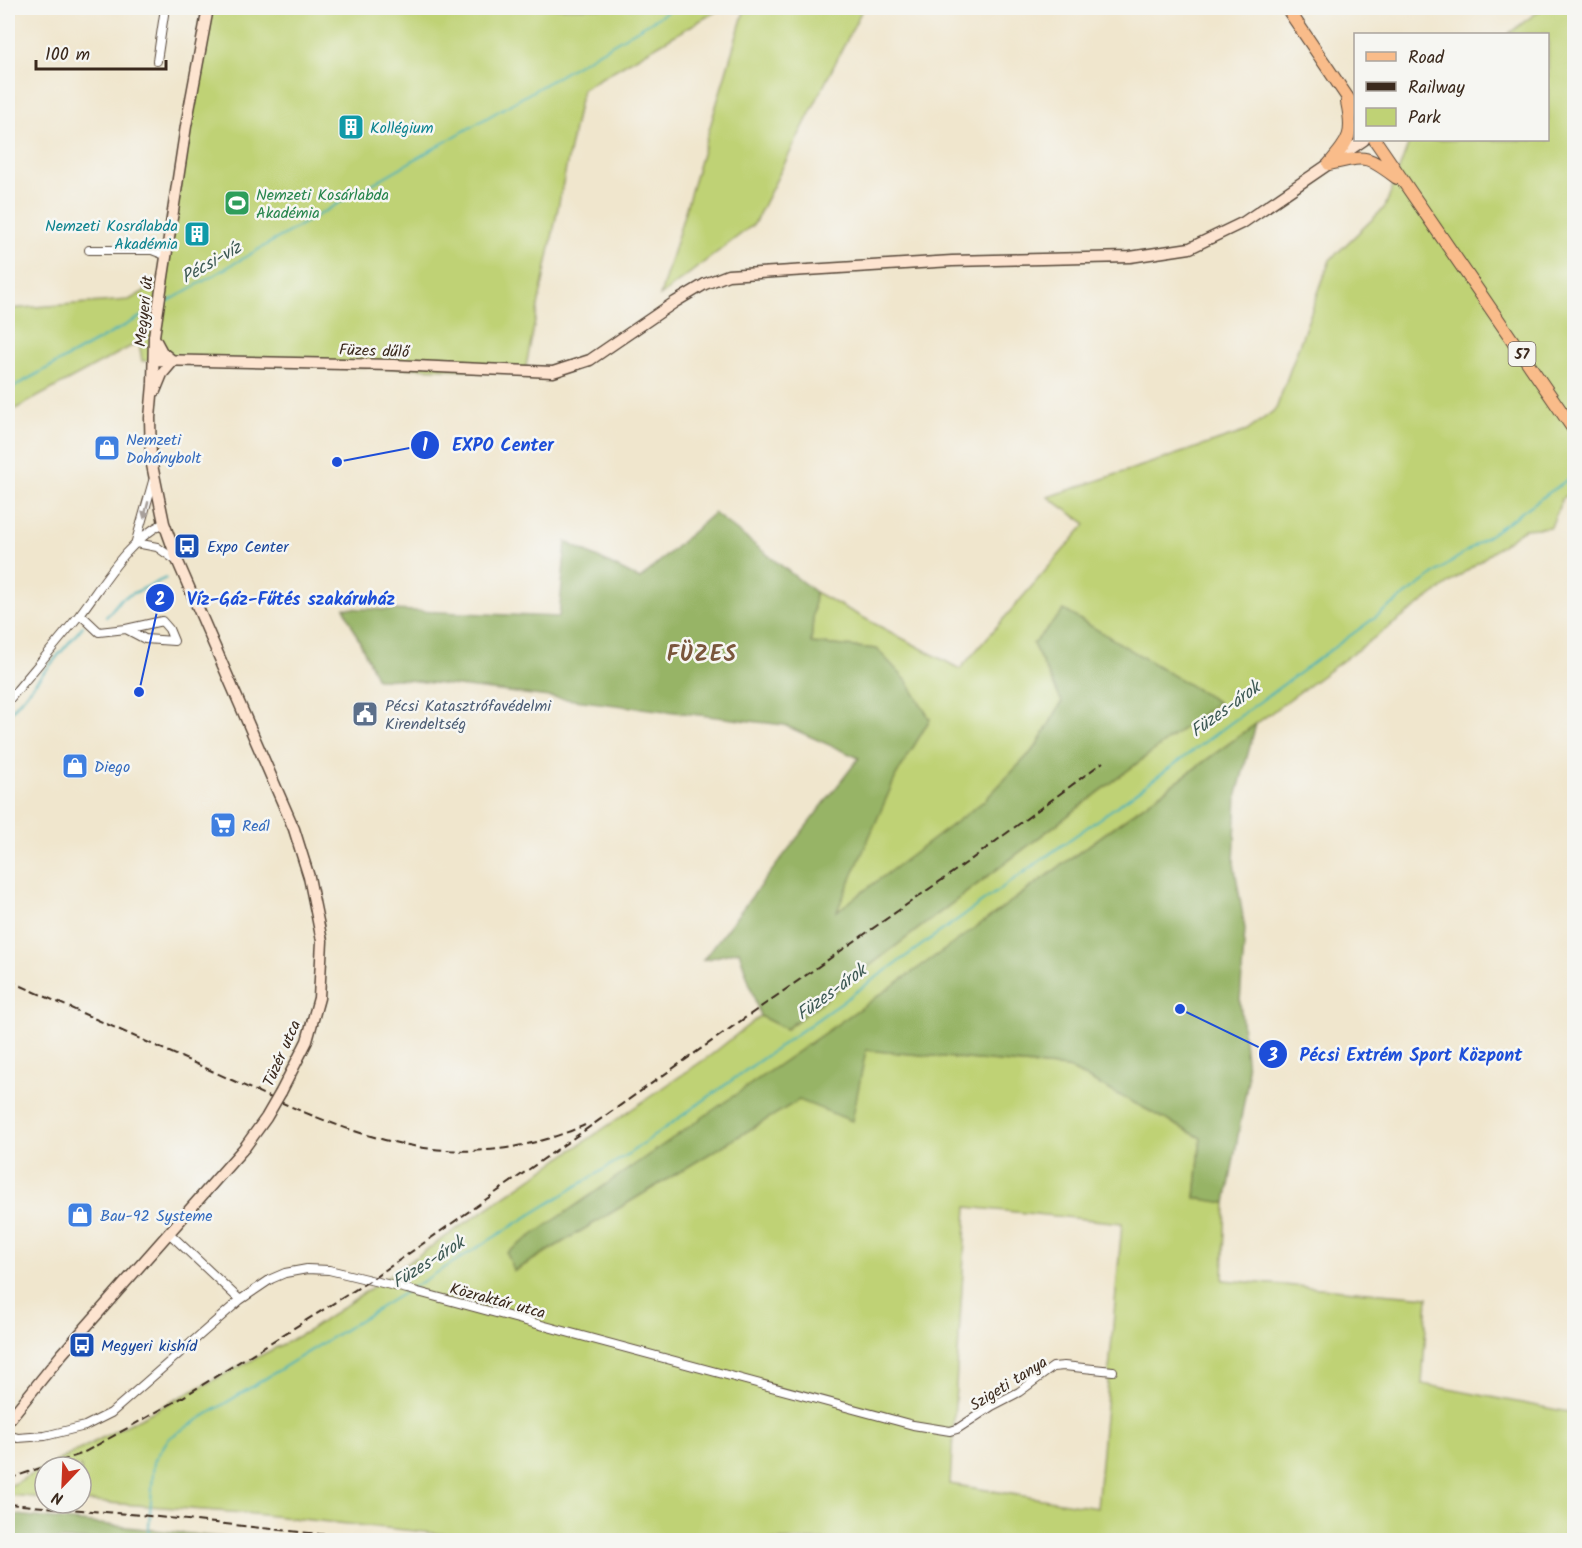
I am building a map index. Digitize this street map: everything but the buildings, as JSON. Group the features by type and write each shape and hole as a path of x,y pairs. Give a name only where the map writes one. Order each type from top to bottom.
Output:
{"main road":[{"path":"1287,8 1354,107"},
{"path":"1329,164 1350,134 1352,124 1346,95"},
{"name":"57","path":"1376,141 1575,430"},
{"path":"1329,164 1359,157 1370,159 1404,181"}],"street":[{"path":"157,61 165,8"},
{"name":"Megyeri út","path":"8,701 80,614 120,560 136,543 164,523 151,460 150,428 155,319 207,8"},
{"name":"Füzes dűlő","path":"154,360 393,365 553,372 590,360 675,302 705,284 728,275 952,261 1130,257 1190,248 1244,222 1363,141"},
{"path":"89,250 152,250 165,255"},
{"path":"152,400 162,374 173,361 158,346 154,336"},
{"name":"Megyeri út","path":"136,543 154,476"},
{"name":"Tüzér utca","path":"8,1422 62,1354 244,1147 266,1118 307,1041 319,998 322,941 309,877 294,829 178,562 164,523"},
{"path":"136,543 157,547 178,562"},
{"path":"80,614 99,632 162,621 174,640 145,639 126,629"},
{"path":"169,1233 240,1300"},
{"name":"Közraktár utca","path":"8,1435 18,1438 45,1436 86,1426 111,1413 240,1300 271,1279 285,1273 307,1269 329,1270 419,1292 901,1422 955,1430"},
{"name":"Szigeti tanya","path":"955,1430 1019,1392 1053,1367 1113,1371"}],"green space":[{"path":"208,8 722,8 582,89 525,371 142,361 139,342 8,413 8,309 129,300 164,280"},
{"path":"745,8 863,8 754,224 660,296"},
{"path":"1543,8 1574,8 1574,490 1562,499 1551,527 1524,529 950,946 507,1254 515,1271 799,1100 865,1050 1068,1068 1201,1138 1195,1197 1226,1203 1223,1280 1428,1297 1422,1384 1574,1413 1574,1540 499,1540 244,1513 93,1502 93,1455 69,1455 308,1331 711,1055 760,1016 786,1029 1218,702 1033,644 1062,702 1036,747 984,801 836,912 896,776 930,719 877,649 811,643 815,592 960,669 1086,524 1048,497 1247,431 1276,409 1330,260 1385,207 1410,141 1549,141 1549,33 1509,33","holes":["967,1207 1122,1223 1097,1508 950,1484"]},
{"path":"714,513 815,592 811,643 877,649 906,680 930,719 896,776 837,911 984,801 1036,747 1062,702 1033,644 1064,610 1218,702 786,1029 760,1016 739,951 703,960 859,758 784,725 399,679 377,679 344,608 559,617 566,542 640,579"},
{"path":"1256,724 1237,794 1234,863 1245,929 1240,1002 1248,1079 1226,1203 1195,1198 1201,1138 1068,1068 866,1050 852,1121 799,1100 514,1271 507,1253 950,946"},
{"path":"33,1473 33,1497 8,1495 8,1487"},
{"path":"8,1514 245,1540 8,1540"}],"waterway":[{"name":"Pécsi-víz","path":"162,305 674,8"},
{"name":"Pécsi-víz","path":"8,390 155,309"},
{"name":"Füzes-árok","path":"412,1288 627,1155 1131,796 1574,475"},
{"path":"106,617 121,599 166,578"},
{"path":"8,715 83,626"},
{"name":"Füzes-árok","path":"148,1540 154,1461 169,1438 407,1291"}],"railway":[{"path":"8,1479 81,1454 178,1400 371,1280 969,861 1103,762"},
{"path":"8,980 297,1109 343,1127 389,1141 436,1149 484,1150 533,1143 585,1125"},
{"path":"8,1504 140,1515 375,1540"}],"place":[{"name":"Kollégium","path":"351,127"},
{"name":"Nemzeti Kosárlabda Akadémia","path":"237,203"},
{"name":"Nemzeti Kosrálabda Akadémia","path":"197,234"},
{"name":"Nemzeti Dohánybolt","path":"107,448"},
{"name":"EXPO Center","path":"337,462"},
{"name":"Expo Center","path":"187,546"},
{"name":"Víz-Gáz-Fűtés szakáruház","path":"139,692"},
{"name":"Pécsi Katasztrófavédelmi Kirendeltség","path":"365,714"},
{"name":"Diego","path":"75,766"},
{"name":"Reál","path":"223,825"},
{"name":"Pécsi Extrém Sport Központ","path":"1180,1009"},
{"name":"Bau-92 Systeme","path":"80,1215"},
{"name":"Megyeri kishíd","path":"82,1345"}],"district":[{"name":"FÜZES","path":"702,653"}]}
